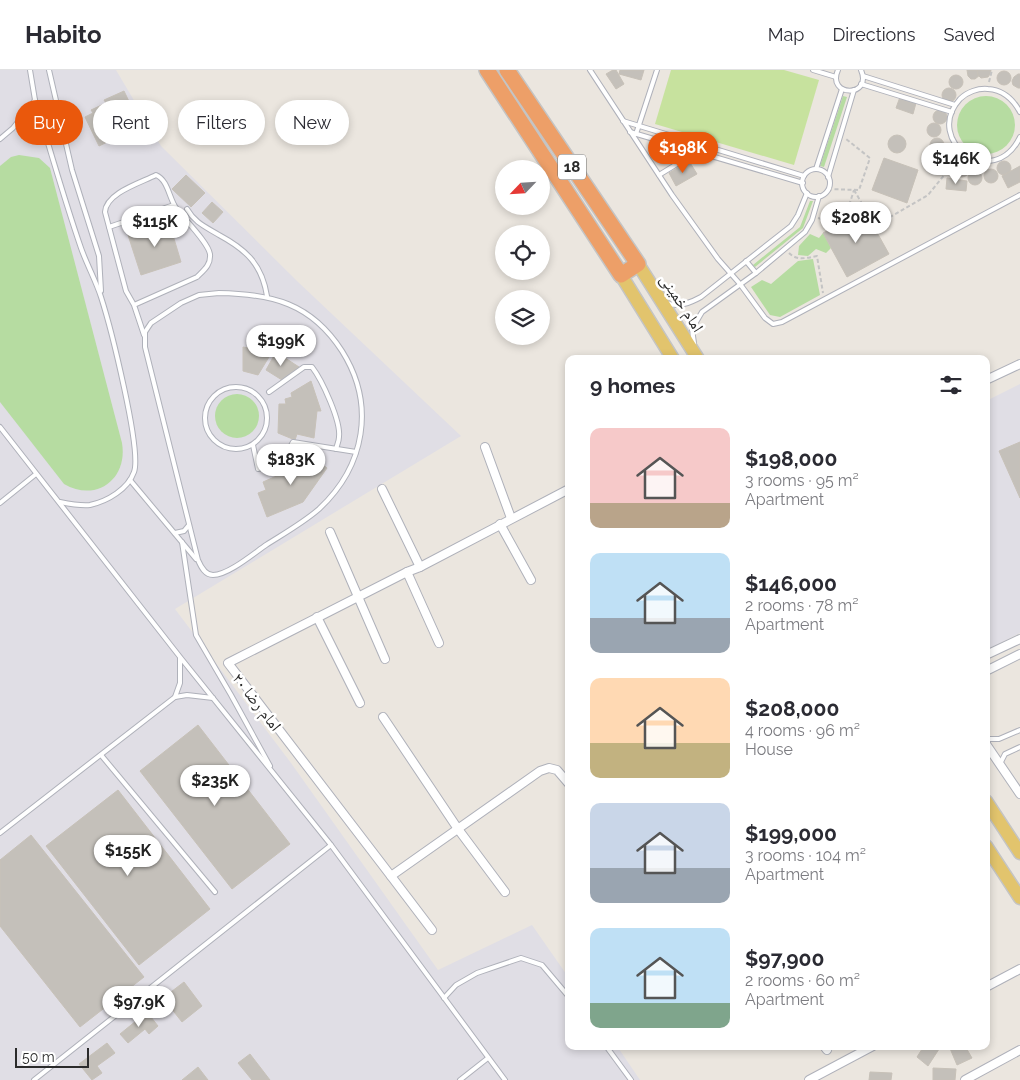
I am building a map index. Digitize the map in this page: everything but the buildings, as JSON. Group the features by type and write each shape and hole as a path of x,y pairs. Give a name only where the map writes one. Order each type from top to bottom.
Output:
{"highway":[{"name":"18","path":"488,70 621,275"},
{"name":"18","path":"507,70 638,264"},
{"path":"621,275 638,264"}],"main road":[{"name":"امام خمینی","path":"638,264 696,355"},
{"path":"621,275 671,355"},
{"path":"990,807 1020,853"},
{"path":"990,852 1020,898"}],"street":[{"path":"990,378 1020,364"},
{"path":"485,447 511,518"},
{"path":"382,489 420,568"},
{"name":"امام رضا ۲۰","path":"391,876 228,663 406,572 420,568 565,491"},
{"path":"500,524 531,580"},
{"path":"330,532 385,659"},
{"path":"406,572 440,643"},
{"path":"317,618 360,703"},
{"path":"990,653 1020,639"},
{"path":"990,669 1020,654"},
{"path":"383,717 458,829 505,892"},
{"path":"990,750 1020,794"},
{"path":"432,930 391,876 540,770 549,768 557,770 565,779"},
{"path":"990,985 1020,969"},
{"path":"809,1080 865,1050"},
{"path":"965,1080 1020,1050"}],"lane":[{"path":"30,70 35,100"},
{"path":"49,70 72,170 99,256 101,296"},
{"path":"590,70 659,175 718,259 740,284 765,318 773,324 782,322 1020,195"},
{"path":"636,134 657,70"},
{"path":"813,70 836,77"},
{"path":"837,70 837,83 842,89 854,90"},
{"path":"697,355 692,337 692,328 702,312 756,273 805,232 813,217 819,196 828,189 828,177 854,90 861,84 863,76 861,70"},
{"path":"863,76 955,105"},
{"path":"861,84 952,112"},
{"path":"816,169 842,89"},
{"path":"1020,112 1014,102 1005,94 988,89 972,91 962,97 955,105 950,127 952,140 963,152 970,158 982,161 995,161 1006,155 1015,147 1020,137"},
{"path":"623,121 804,176"},
{"path":"0,139 15,125"},
{"path":"630,132 802,183"},
{"path":"49,145 82,250 101,296 135,449 135,470 125,487 110,497 90,505 60,502"},
{"path":"712,156 714,148"},
{"path":"659,175 685,159"},
{"path":"754,168 756,160"},
{"path":"657,296 669,305 684,305 700,296 791,226 798,216 807,193 802,183 804,176 816,169 828,177"},
{"path":"134,305 197,277 206,269 210,261 210,252 204,242 174,204 163,180 156,176 111,197 105,206 126,291 134,305 145,340"},
{"path":"807,193 819,196"},
{"path":"109,227 174,204"},
{"path":"188,209 192,218 205,228 234,244 252,258 263,276 267,296"},
{"path":"746,260 756,273"},
{"path":"130,480 208,574 214,575 232,568 318,510 336,491 344,479 356,452 363,424 362,403 357,382 349,363 337,343 307,313 291,305 267,296 219,292 199,295 181,303 151,323 145,332 145,347 198,560"},
{"path":"269,392 304,367 312,367 324,389 337,421 340,436 336,449"},
{"path":"244,388 260,399 265,407 266,427 261,437 253,444 243,449 232,449 222,446 213,440 207,430 205,420 206,410 216,394 224,389 244,388"},
{"path":"0,427 180,657 331,845 505,1080"},
{"path":"253,444 258,469 267,467 280,460 293,442 356,452"},
{"path":"0,503 36,474"},
{"path":"175,533 184,531 189,525"},
{"path":"182,542 196,636 275,775"},
{"path":"175,697 180,683 180,657"},
{"path":"0,833 175,697 187,695 213,698"},
{"path":"990,739 999,739 1020,730"},
{"path":"1000,764 1005,754 1020,747"},
{"path":"101,755 215,892"},
{"path":"34,1080 331,845"},
{"path":"444,998 456,985 476,973 521,958 542,965 565,992"},
{"path":"609,1050 631,1080"},
{"path":"460,1080 488,1058"}],"path":[{"path":"988,89 992,70"},
{"path":"828,189 859,190 870,158 841,135"},
{"path":"854,190 875,226 928,195 963,152"},
{"path":"813,217 830,221 847,212 854,190"},
{"path":"786,249 794,258 817,256 824,299"}],"shaded area":[{"path":"0,70 116,70 134,100 93,100 93,145 160,145 297,281 461,436 175,609 291,763 438,970 532,925 565,972 565,1050 620,1050 640,1080 0,1080"},
{"path":"1020,384 1020,633 990,648 990,399"}],"green space":[{"path":"671,70 784,70 819,80 794,165 655,124"},
{"path":"843,96 847,97 824,167 820,166"},
{"path":"980,96 992,96 1007,104 1015,119 1015,131 1007,146 992,154 980,154 965,146 957,131 957,119 965,104"},
{"path":"19,155 39,158 50,168 122,443 123,456 120,467 108,484 98,489 88,491 64,484 0,402 0,166 11,157"},
{"path":"810,201 813,201 803,228 755,267 753,265 800,227"},
{"path":"823,233 831,248 826,253 816,249 808,256 798,255 799,246 810,234 819,238"},
{"path":"813,259 820,295 780,317 770,315 751,287 762,280 771,284 798,261"},
{"path":"233,394 241,394 253,400 259,416 253,432 241,438 233,438 221,432 215,420 215,412 221,400"}]}
